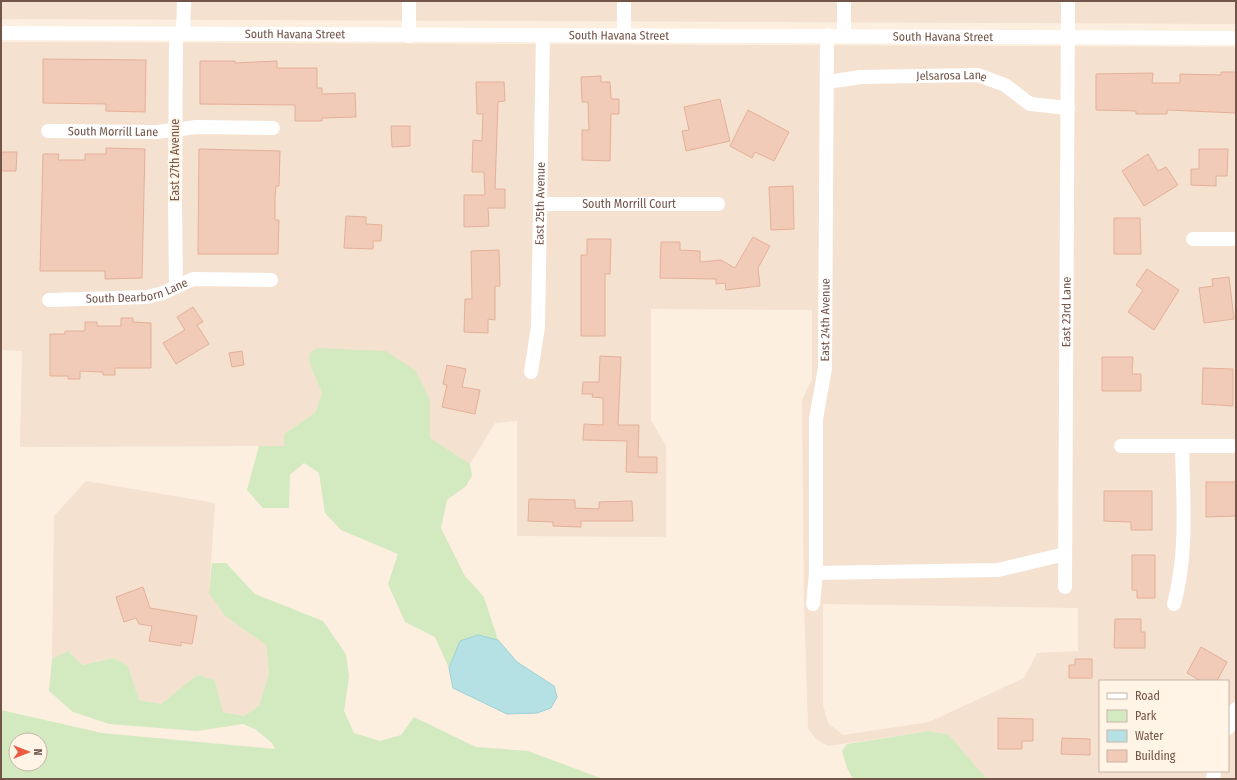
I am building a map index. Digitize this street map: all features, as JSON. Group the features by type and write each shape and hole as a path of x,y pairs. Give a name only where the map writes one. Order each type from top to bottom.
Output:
{"street":[{"name":"East 27th Avenue","path":"176,286 175,129 180,34 184,1"},
{"path":"409,1 409,36"},
{"path":"624,1 624,35"},
{"path":"844,1 844,35"},
{"name":"East 23rd Lane","path":"1065,587 1068,1"},
{"name":"South Havana Street","path":"1,33 409,36 844,35 1236,38"},
{"name":"East 25th Avenue","path":"531,372 538,327 543,35"},
{"name":"East 24th Avenue","path":"813,604 816,573 816,419 825,368 827,35"},
{"name":"Jelsarosa Lane","path":"827,82 861,77 978,75 1005,85 1030,104 1068,108"},
{"name":"South Morrill Lane","path":"48,131 157,132 196,127 273,128"},
{"name":"South Morrill Court","path":"540,204 718,204"},
{"path":"1193,239 1236,239"},
{"name":"South Dearborn Lane","path":"49,300 147,297 163,293 194,279 271,280"},
{"path":"1121,446 1236,446"},
{"path":"1174,604 1181,578 1184,550 1182,446"},
{"path":"816,573 998,570 1065,554"},
{"path":"1229,726 1236,709"}],"shaded area":[{"path":"1,1 1236,1 1236,24 1,19"},
{"path":"1,42 1236,47 1236,779 992,779 985,777 949,735 930,731 828,746 816,739 808,728 804,603 802,400 812,379 812,310 651,309 651,420 666,446 666,537 517,536 517,421 495,423 470,464 430,438 430,400 309,362 322,393 315,413 284,434 284,446 20,447 22,351 1,350","holes":["823,604 1078,608 1078,651 1037,653 1024,678 929,722 843,735 828,723 823,705"]},
{"path":"86,481 215,503 209,593 225,616 266,645 269,674 259,706 244,716 223,712 215,680 197,675 161,704 139,700 128,666 114,658 82,665 68,651 52,659 54,516"}],"green space":[{"path":"317,348 386,351 416,371 430,400 430,438 470,464 472,476 466,486 447,500 441,528 465,576 484,597 498,640 478,635 460,641 449,668 435,637 405,622 388,584 398,554 341,530 325,513 319,473 304,463 290,475 289,508 263,508 247,490 259,446 284,446 284,434 315,413 322,393 309,362 310,353"},
{"path":"212,563 226,563 255,594 323,621 346,654 349,677 344,711 354,733 380,741 401,735 414,717 476,747 528,751 603,779 1,779 1,710 102,733 275,749 272,743 255,729 243,724 197,731 109,724 73,712 49,691 52,659 68,651 82,665 114,658 128,666 139,700 161,704 197,675 215,680 223,712 244,716 259,706 269,674 266,645 225,616 209,593"},
{"path":"930,731 949,735 985,777 992,779 853,779 847,768 842,751 847,744"}],"water":[{"path":"478,635 498,640 517,662 554,686 557,697 551,708 537,713 507,714 453,688 449,668 460,641"}],"building":[{"path":"43,59 146,60 145,112 106,111 106,104 43,103"},
{"path":"200,61 235,61 235,63 277,61 277,68 317,68 317,88 322,88 322,94 355,93 356,117 322,118 322,121 295,121 295,105 200,104"},
{"path":"1221,72 1236,72 1236,113 1167,110 1167,114 1136,114 1136,111 1096,110 1096,74 1153,73 1152,83 1180,83 1180,74 1221,75"},
{"path":"601,76 601,82 610,82 611,99 619,99 619,114 611,114 610,161 582,160 582,130 589,130 588,102 582,102 581,77"},
{"path":"476,82 504,82 505,101 498,102 495,189 505,189 505,208 488,208 489,226 464,227 464,195 485,195 484,172 472,172 473,140 482,141 483,114 477,114"},
{"path":"720,99 730,141 686,151 682,131 689,130 684,107"},
{"path":"748,110 789,132 774,161 755,152 752,158 730,146"},
{"path":"391,126 410,126 410,146 392,147"},
{"path":"106,148 145,149 142,278 105,279 105,271 40,271 43,154 59,154 58,160 85,160 85,154 106,154"},
{"path":"199,149 280,151 279,186 276,186 275,196 275,220 279,220 278,254 198,254"},
{"path":"1199,149 1228,149 1227,176 1216,176 1216,186 1191,185 1191,169 1199,169"},
{"path":"1,152 17,152 16,171 1,171"},
{"path":"1148,154 1158,171 1166,167 1178,185 1144,206 1122,171"},
{"path":"793,186 794,229 771,230 769,187"},
{"path":"346,216 366,217 366,224 382,225 381,241 373,241 373,249 344,248"},
{"path":"1114,218 1140,218 1141,254 1114,254"},
{"path":"753,237 770,246 758,268 760,286 726,290 725,283 716,284 716,279 660,278 661,242 680,242 680,250 700,251 700,262 721,260 735,268"},
{"path":"587,239 611,239 610,274 605,274 605,336 581,336 581,255 587,255"},
{"path":"499,250 500,286 495,286 495,320 488,319 488,333 464,332 465,299 472,299 471,251"},
{"path":"1147,269 1179,290 1154,330 1128,312 1143,290 1136,285"},
{"path":"1229,277 1234,319 1204,323 1199,288 1213,286 1212,279"},
{"path":"193,307 203,322 197,325 209,344 176,364 163,343 185,330 177,317"},
{"path":"121,318 133,318 133,322 151,323 151,368 115,368 115,375 103,375 103,372 80,371 80,379 68,379 68,376 50,376 50,334 65,334 65,331 85,331 85,322 97,322 97,326 121,326"},
{"path":"242,351 244,365 232,367 229,353"},
{"path":"600,356 621,357 618,425 639,425 638,457 657,457 657,473 626,472 627,441 583,440 584,424 603,425 603,398 592,397 593,394 582,394 583,382 599,382"},
{"path":"1102,357 1133,357 1132,374 1141,374 1141,391 1102,391"},
{"path":"447,365 466,369 462,387 480,390 475,414 442,407 447,385 443,384"},
{"path":"1203,368 1233,369 1233,406 1202,404"},
{"path":"1206,482 1236,482 1236,516 1206,517"},
{"path":"1104,491 1152,491 1152,530 1131,530 1131,522 1104,521"},
{"path":"529,499 575,500 575,508 599,509 599,502 632,501 633,521 581,521 581,527 553,526 553,522 528,521"},
{"path":"1132,555 1155,555 1155,598 1137,598 1137,590 1132,590"},
{"path":"143,587 150,608 197,616 192,644 181,642 181,646 149,641 152,626 139,624 136,618 124,622 116,597"},
{"path":"1115,619 1141,619 1141,632 1145,632 1145,648 1114,648"},
{"path":"1201,647 1227,662 1218,680 1199,680 1187,673"},
{"path":"1075,659 1092,659 1092,678 1069,678 1069,665 1075,665"},
{"path":"998,718 1033,719 1033,741 1022,741 1022,749 998,749"},
{"path":"1062,738 1090,739 1090,755 1061,754"}]}
